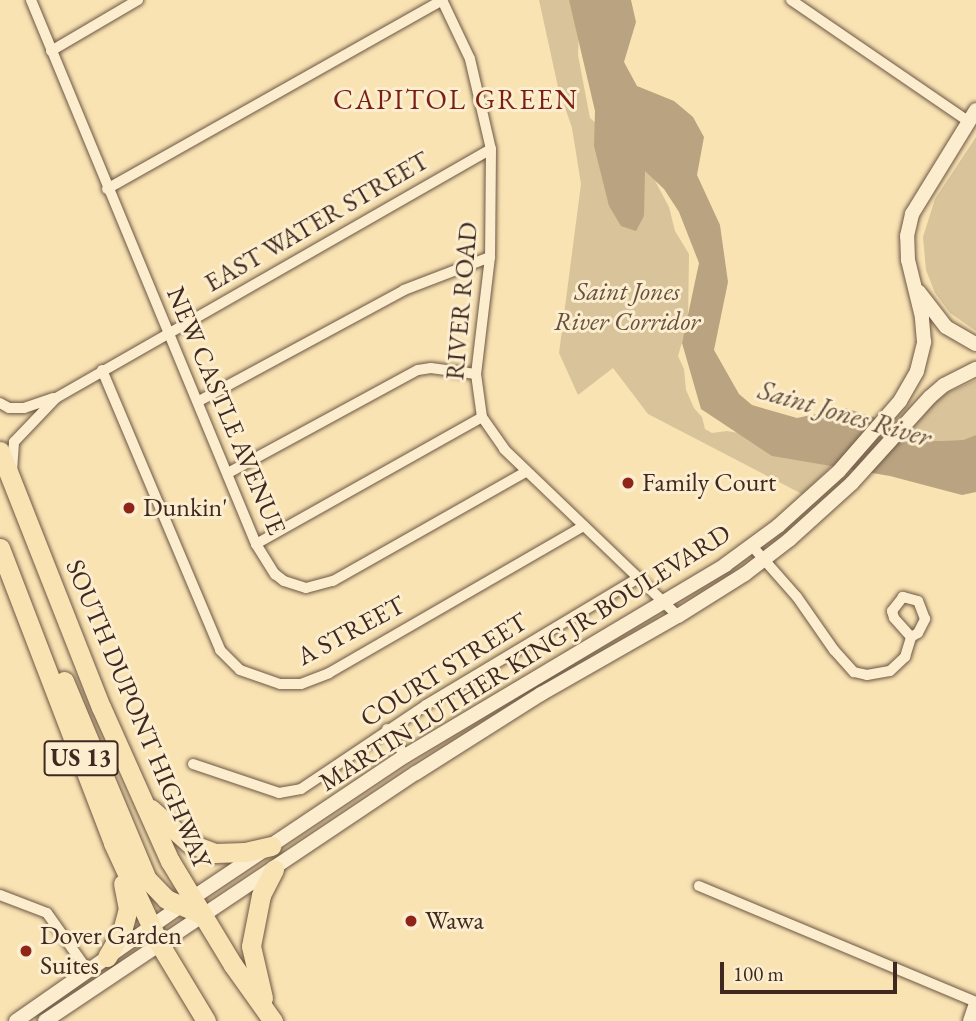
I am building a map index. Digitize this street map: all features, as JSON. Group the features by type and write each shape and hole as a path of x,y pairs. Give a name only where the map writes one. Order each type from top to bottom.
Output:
{"highway":[{"name":"SOUTH DUPONT HIGHWAY","path":"0,451 136,789 191,906 274,1021"},
{"name":"US 13","path":"0,548 105,822 155,935 206,1021"},
{"path":"16,586 72,696 147,879 156,891 191,906"},
{"path":"136,789 155,816 201,848 230,854 271,846"},
{"path":"105,822 125,888 128,909 122,930 107,957"},
{"path":"274,869 261,895 251,946 260,992 274,1021"}],"street":[{"name":"NEW CASTLE AVENUE","path":"31,0 107,189 266,564 284,581 306,588 319,586 333,581 526,472"},
{"path":"51,51 138,0"},
{"path":"107,189 442,0"},
{"name":"RIVER ROAD","path":"442,0 470,59 491,149 490,257 476,374 482,417 504,449 526,472 678,616"},
{"path":"791,0 972,115"},
{"name":"MARTIN LUTHER KING JR BOULEVARD","path":"191,906 271,846 405,756 752,546 839,471 900,401 916,371 924,342 916,288 908,260 907,236 912,214 972,115"},
{"name":"EAST WATER STREET","path":"0,403 9,408 24,408 56,398 167,332 491,149"},
{"path":"199,401 404,290 490,257"},
{"path":"916,288 946,327 976,344"},
{"path":"228,473 418,370 431,368 476,374"},
{"name":"MARTIN LUTHER KING JR BOULEVARD","path":"191,906 274,869 416,773 541,694 678,616 764,561 852,483 930,397 944,385 976,369"},
{"name":"A STREET","path":"102,370 220,650 240,670 269,681 291,686 329,673 584,526"},
{"name":"EAST WATER STREET","path":"12,481 14,442 56,398"},
{"path":"256,544 482,417"},
{"path":"752,546 797,597 834,650 854,672 867,675 890,671 905,657 911,638"},
{"name":"COURT STREET","path":"193,764 279,793 301,789 387,729 638,578"},
{"path":"387,729 405,756"},
{"path":"699,886 976,1003 970,1021"},
{"path":"0,895 47,913 88,971"},
{"path":"45,1021 191,906"},
{"path":"16,1021 107,957 155,935 191,906"}],"green space":[{"name":"Saint Jones River Corridor","path":"539,0 580,0 578,55 590,118 651,173 669,207 675,231 689,254 688,322 678,356 684,369 686,390 694,408 702,417 705,429 712,433 727,431 805,444 836,462 802,494 648,414 613,368 578,395 559,353 581,184 572,128 558,87"},
{"path":"976,137 976,331 950,313 935,293 926,270 923,237 935,199"},
{"path":"976,380 976,435 963,440 933,441 911,429 940,396"}],"water":[{"name":"Saint Jones River","path":"569,0 631,0 636,22 624,62 637,86 674,101 693,117 704,137 697,175 720,225 728,282 714,350 739,394 752,405 797,418 845,408 915,430 933,441 963,440 976,435 976,492 962,495 890,476 772,456 701,409 682,343 699,263 679,212 664,189 645,171 644,216 636,231 621,226 609,206 594,146 595,111"}],"place":[{"name":"Family Court","path":"628,483"},
{"name":"Dunkin'","path":"129,508"},
{"name":"Wawa","path":"411,921"},
{"name":"Dover Garden Suites","path":"26,951"}],"district":[{"name":"CAPITOL GREEN","path":"456,99"}]}
